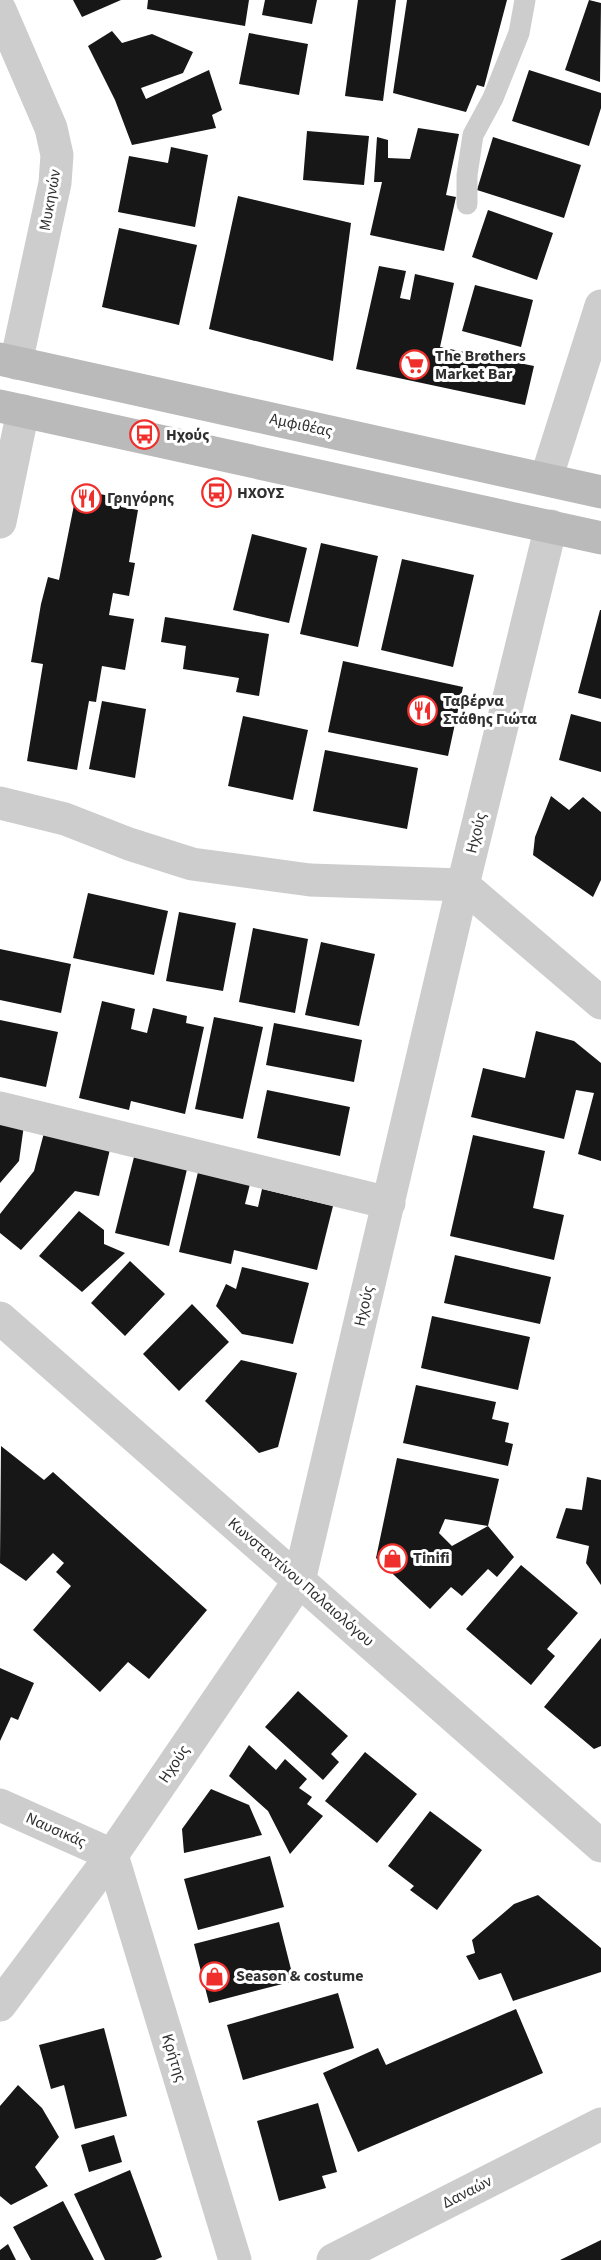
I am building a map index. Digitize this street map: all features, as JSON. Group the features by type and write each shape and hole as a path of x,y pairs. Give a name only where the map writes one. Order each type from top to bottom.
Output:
{"main road":[{"name":"Αμφιθέας","path":"8,361 601,492"},
{"path":"12,409 601,538"}],"street":[{"name":"Μυκηνών","path":"0,10 51,128 57,155 55,183 8,361"},
{"path":"546,479 601,306"},
{"path":"0,522 12,409"},
{"name":"Ηχούς","path":"0,2005 112,1856 299,1581 550,526"},
{"path":"0,803 66,819 129,844 192,864 310,880 463,885 601,1003"},
{"path":"0,1108 389,1203"},
{"name":"Κωνσταντίνου Παλαιολόγου","path":"0,1318 601,1846"},
{"name":"Ναυσικάς","path":"0,1805 112,1856"},
{"name":"Κρήτης","path":"112,1856 235,2260"},
{"name":"Δαναών","path":"333,2260 601,2124"}],"lane":[{"path":"467,204 467,175 473,135 493,98 519,33 525,0"}],"building":[{"path":"73,0 121,0 82,17"},
{"path":"148,0 249,0 245,26 147,9"},
{"path":"265,0 317,0 312,24 262,15"},
{"path":"358,0 396,0 383,101 345,96"},
{"path":"407,0 507,0 484,87 477,85 466,112 393,93"},
{"path":"589,0 601,3 600,82 565,70"},
{"path":"112,31 122,43 152,34 193,52 183,73 141,88 146,99 209,70 222,110 212,115 216,128 132,145 115,100 88,46"},
{"path":"249,33 308,44 299,95 239,84"},
{"path":"529,70 601,93 601,108 589,146 512,121"},
{"path":"418,128 459,134 446,195 456,197 444,251 370,235 382,182 374,182 377,137 388,140 388,158 410,159"},
{"path":"307,131 369,136 364,185 303,180"},
{"path":"493,137 581,165 564,218 477,190"},
{"path":"171,147 208,155 195,227 118,212 129,156 168,163"},
{"path":"238,196 351,223 333,361 209,329"},
{"path":"488,210 553,233 537,280 472,257"},
{"path":"119,228 197,245 179,325 102,307"},
{"path":"379,266 406,271 400,298 410,300 415,274 454,283 440,347 534,366 525,405 356,369"},
{"path":"475,285 533,300 521,347 462,331"},
{"path":"77,490 122,498 121,507 138,510 129,562 135,563 129,596 113,593 109,615 134,619 125,670 102,666 96,702 89,701 77,770 27,761 43,664 31,662 41,604 48,577 59,580"},
{"path":"252,534 307,548 289,623 233,610"},
{"path":"321,543 378,556 358,647 300,634"},
{"path":"402,559 474,575 453,667 381,650"},
{"path":"601,610 601,699 578,693"},
{"path":"165,617 269,634 259,696 236,692 239,678 183,669 186,646 161,642"},
{"path":"343,661 463,687 448,756 328,732"},
{"path":"102,701 146,709 135,778 89,769"},
{"path":"571,714 601,722 601,772 559,760"},
{"path":"243,716 308,730 293,800 228,786"},
{"path":"325,750 418,768 407,829 313,811"},
{"path":"551,796 569,810 583,797 601,812 601,880 593,897 533,855 535,837"},
{"path":"88,893 168,911 154,975 73,958"},
{"path":"179,912 236,923 223,991 166,981"},
{"path":"253,928 308,939 295,1013 239,1002"},
{"path":"321,942 375,954 359,1026 305,1015"},
{"path":"0,949 71,964 61,1013 0,1000"},
{"path":"102,1001 135,1009 131,1029 147,1033 153,1008 187,1016 186,1023 204,1027 185,1114 131,1101 129,1110 79,1098"},
{"path":"214,1017 263,1027 243,1119 195,1109"},
{"path":"0,1020 58,1032 46,1087 0,1077"},
{"path":"274,1023 362,1040 354,1082 266,1065"},
{"path":"536,1031 574,1041 601,1063 601,1161 578,1154 594,1093 576,1090 564,1139 471,1117 483,1068 525,1078"},
{"path":"267,1090 350,1107 340,1156 257,1138"},
{"path":"0,1119 24,1125 19,1161 0,1183"},
{"path":"45,1129 111,1145 99,1196 75,1191 21,1250 0,1233 0,1214 34,1171"},
{"path":"473,1135 545,1151 533,1208 564,1215 554,1260 450,1236"},
{"path":"135,1153 188,1165 169,1246 115,1233"},
{"path":"199,1168 251,1180 245,1204 258,1207 262,1189 333,1206 317,1270 234,1250 231,1264 179,1252"},
{"path":"79,1211 104,1230 104,1244 125,1253 82,1292 39,1256"},
{"path":"455,1255 551,1277 540,1324 444,1303"},
{"path":"130,1261 165,1294 125,1336 91,1303"},
{"path":"242,1267 309,1283 293,1344 242,1334 216,1306 226,1284 236,1289"},
{"path":"192,1304 229,1342 179,1391 143,1354"},
{"path":"432,1316 530,1337 518,1390 421,1368"},
{"path":"241,1360 297,1373 278,1447 259,1453 205,1401"},
{"path":"416,1385 496,1402 492,1419 509,1423 505,1442 513,1444 508,1466 403,1443"},
{"path":"1,1446 44,1480 53,1472 207,1610 149,1679 128,1662 100,1692 33,1630 71,1586 56,1572 64,1563 53,1553 26,1581 0,1563"},
{"path":"397,1458 499,1479 488,1526 514,1557 497,1577 488,1569 462,1596 451,1587 430,1609 376,1558","holes":["445,1519 488,1526 452,1546 439,1533"]},
{"path":"587,1477 601,1480 601,1585 586,1563 589,1546 556,1538 566,1508 582,1510"},
{"path":"521,1565 578,1613 547,1649 555,1656 531,1685 466,1629"},
{"path":"601,1638 601,1746 594,1749 544,1707"},
{"path":"0,1668 34,1683 18,1720 11,1717 0,1741"},
{"path":"298,1691 348,1736 331,1754 339,1762 323,1780 265,1727"},
{"path":"249,1745 276,1770 285,1759 307,1779 299,1788 312,1797 307,1804 323,1816 290,1854 268,1811 229,1776"},
{"path":"365,1752 417,1794 377,1843 325,1801"},
{"path":"211,1789 249,1805 262,1835 184,1853 182,1829"},
{"path":"430,1811 482,1850 437,1910 410,1890 414,1886 388,1866"},
{"path":"270,1856 284,1907 198,1930 184,1879"},
{"path":"538,1895 601,1948 601,1972 513,2001 501,1973 479,1980 466,1956 475,1953 472,1940 514,1904"},
{"path":"279,1922 294,1981 209,2003 194,1944"},
{"path":"338,1993 354,2048 243,2080 227,2025"},
{"path":"516,2009 543,2073 358,2152 323,2073 378,2048 386,2065"},
{"path":"104,2028 127,2116 75,2129 64,2085 51,2089 39,2045"},
{"path":"18,2085 42,2108 59,2137 35,2167 48,2186 11,2205 0,2196 0,2106"},
{"path":"318,2103 337,2172 322,2176 326,2188 279,2201 257,2121"},
{"path":"114,2135 122,2162 89,2172 81,2145"},
{"path":"130,2170 162,2257 155,2260 105,2260 74,2194"},
{"path":"63,2201 94,2260 31,2260 13,2227"},
{"path":"601,2240 601,2260 560,2260"},
{"path":"8,2244 16,2260 0,2260 0,2250"}],"place":[{"name":"The Brothers Market Bar","path":"414,365"},
{"name":"Ηχούς","path":"145,435"},
{"name":"ΗΧΟΥΣ","path":"216,493"},
{"name":"Γρηγόρης","path":"86,498"},
{"name":"Ταβέρνα Στάθης Γιώτα","path":"422,710"},
{"name":"Tinifi","path":"392,1558"},
{"name":"Season & costume","path":"215,1976"}]}
